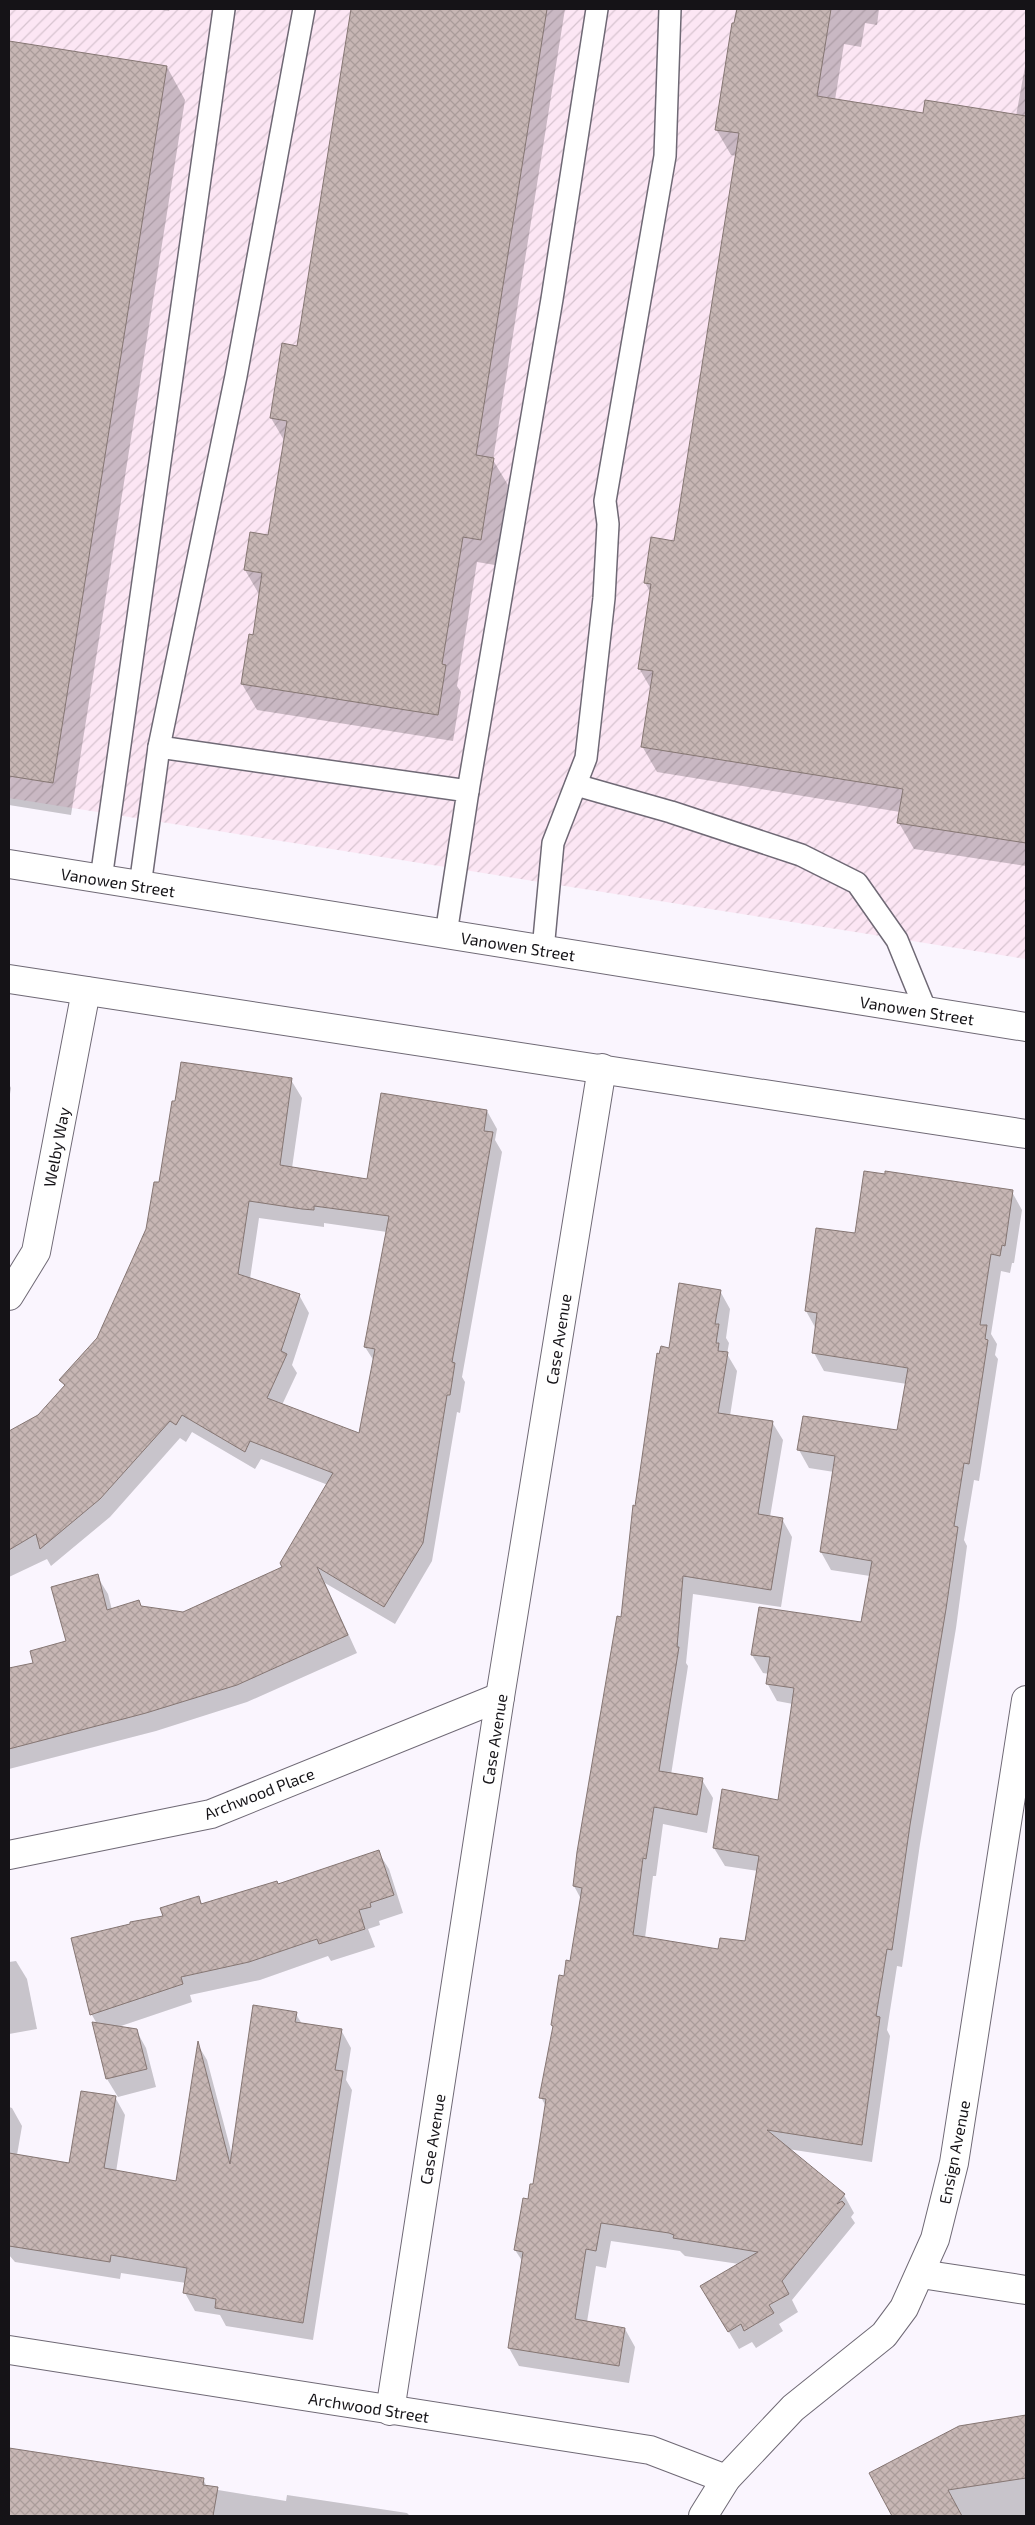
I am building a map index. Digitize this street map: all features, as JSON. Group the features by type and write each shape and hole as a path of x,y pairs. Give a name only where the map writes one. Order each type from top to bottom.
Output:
{"street":[{"name":"Vanowen Street","path":"9,864 1026,1027"},
{"path":"9,979 1026,1134"},
{"name":"Welby Way","path":"9,1296 36,1252 86,991"},
{"name":"Case Avenue","path":"390,2411 500,1697 602,1068"},
{"name":"Archwood Place","path":"9,1855 211,1814 500,1697"},
{"name":"Ensign Avenue","path":"703,2516 726,2479 793,2408 884,2335 904,2308 921,2274 935,2239 954,2163 1026,1700"},
{"path":"921,2274 1026,2290"},
{"name":"Archwood Street","path":"9,2350 390,2411 650,2450 726,2479"}],"lane":[{"path":"101,879 224,9"},
{"path":"140,886 159,747 236,376 304,9"},
{"path":"446,934 468,791 552,299 597,9"},
{"path":"544,950 553,843 586,758 604,598 608,524 605,501 665,156 670,9"},
{"path":"159,747 468,791"},
{"path":"576,785 671,812 801,855 856,883 897,940 926,1011"}],"shaded area":[{"path":"9,9 1026,9 1026,959 9,798"}],"building":[{"path":"351,9 547,9 476,455 494,458 481,540 463,537 442,664 446,665 438,715 241,684 249,634 253,635 262,573 244,570 250,532 268,535 287,421 270,418 282,343 297,346"},
{"path":"737,9 831,9 817,96 923,113 925,100 1026,116 1026,843 897,823 903,789 641,747 653,671 638,669 651,584 644,583 651,537 674,541 739,133 715,130 732,23 734,23"},
{"path":"9,41 167,66 53,783 9,776"},
{"path":"181,1062 292,1078 280,1165 367,1179 381,1093 487,1110 484,1131 493,1132 452,1362 455,1363 450,1395 447,1395 423,1543 384,1607 317,1567 348,1635 237,1685 146,1713 9,1749 9,1668 33,1663 30,1651 66,1641 51,1587 98,1574 107,1610 139,1600 141,1606 183,1612 282,1567 280,1563 333,1473 250,1441 245,1452 182,1415 176,1425 170,1421 100,1499 40,1549 36,1534 9,1550 9,1431 38,1415 65,1385 59,1380 97,1338 146,1229 154,1182 159,1182 172,1101 175,1101","holes":["249,1201 314,1210 314,1206 389,1216 364,1347 375,1349 359,1433 267,1398 287,1354 281,1351 300,1294 238,1274"]},
{"path":"864,1171 885,1174 885,1171 1013,1190 1005,1246 1002,1245 1000,1256 991,1254 980,1325 987,1325 985,1339 988,1340 969,1464 964,1463 954,1526 958,1527 892,1950 887,1949 876,2016 880,2017 862,2145 767,2130 845,2194 837,2204 842,2201 845,2204 782,2281 789,2294 769,2305 774,2313 744,2331 741,2324 728,2332 700,2286 758,2252 673,2238 674,2235 669,2233 601,2223 596,2251 586,2249 575,2319 625,2328 619,2366 508,2348 523,2252 514,2250 523,2198 528,2199 530,2184 533,2184 546,2099 539,2098 553,2026 551,2025 559,1975 564,1976 566,1960 570,1961 582,1888 573,1886 577,1852 617,1616 621,1617 633,1505 635,1506 657,1353 659,1354 661,1346 669,1348 679,1283 721,1290 715,1324 719,1324 716,1343 719,1343 718,1351 728,1352 718,1413 773,1421 758,1514 783,1518 771,1590 683,1576 677,1647 679,1647 659,1771 703,1778 697,1815 654,1807 646,1859 643,1858 633,1935 718,1949 720,1938 745,1941 759,1856 713,1848 722,1789 778,1800 794,1688 766,1684 770,1657 751,1655 759,1607 861,1622 872,1561 820,1552 835,1456 797,1450 803,1416 897,1430 908,1368 812,1353 817,1313 805,1311 816,1228 855,1233"},
{"path":"379,1850 394,1895 370,1903 371,1907 359,1910 365,1929 319,1944 317,1939 249,1962 181,1977 183,1984 90,2015 71,1938 130,1924 130,1922 163,1916 160,1908 199,1896 201,1904 277,1881 278,1884"},
{"path":"253,2005 297,2012 295,2022 342,2029 335,2070 343,2071 303,2323 215,2308 216,2299 183,2293 187,2268 111,2255 110,2262 9,2246 9,2153 69,2163 81,2091 116,2096 104,2168 176,2181 198,2041 230,2164"},
{"path":"92,2022 137,2029 147,2069 106,2079"},
{"path":"1026,2415 1026,2478 948,2490 962,2516 892,2516 869,2473 959,2426"},
{"path":"9,2448 204,2478 203,2485 218,2487 213,2516 9,2516"}]}
